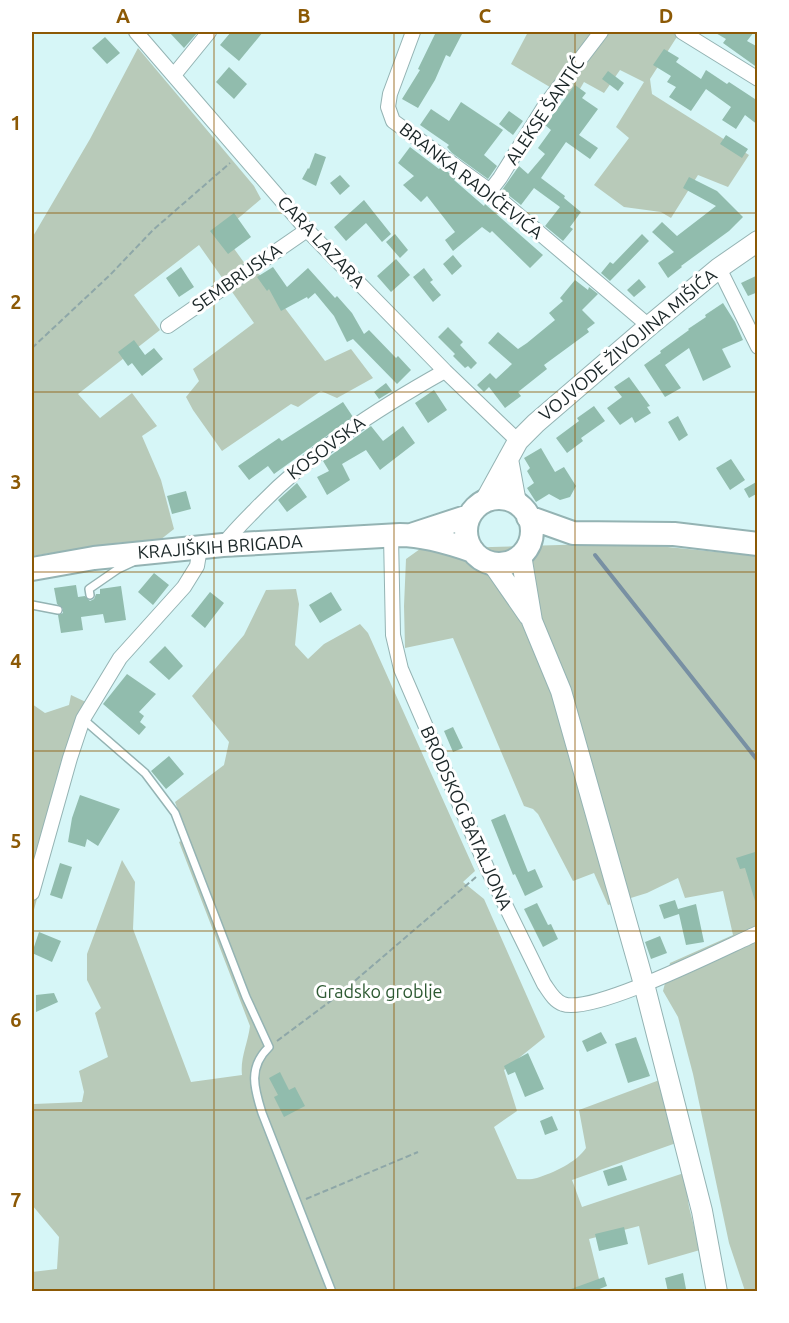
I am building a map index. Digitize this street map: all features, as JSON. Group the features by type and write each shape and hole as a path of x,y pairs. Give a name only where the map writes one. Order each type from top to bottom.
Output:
{"main road":[{"path":"573,532 523,553 513,561 493,564 472,551 467,540 466,528 477,509 499,498 573,532 674,534 758,544"},
{"name":"KRAJIŠKIH BRIGADA","path":"400,536 477,509"},
{"path":"522,510 531,534 523,553"},
{"name":"KRAJIŠKIH BRIGADA","path":"32,569 153,551 400,536 453,544 472,551"}],"street":[{"name":"CARA LAZARA","path":"136,32 307,230 444,371 518,441"},
{"path":"174,75 209,32"},
{"name":"BRANKA RADIČEVIĆA","path":"414,32 390,94 388,107 393,121 490,191 649,326"},
{"name":"ALEKSE ŠANTIĆ","path":"490,191 546,104 601,32"},
{"path":"682,32 758,79"},
{"name":"SEMBRIJSKA","path":"168,327 307,230"},
{"name":"VOJVODE ŽIVOJINA MIŠIĆA","path":"477,509 518,441 649,326 719,268 758,242"},
{"path":"719,268 758,347"},
{"name":"KOSOVSKA","path":"223,545 281,482 317,453 363,419 444,371"},
{"path":"508,459 522,510"},
{"name":"BRODSKOG BATALJONA","path":"400,536 393,635 401,669 487,868 551,994 561,1003 578,1006 644,984 758,933"},
{"path":"32,893 69,758 83,718 120,658 184,587 196,566 200,548"},
{"path":"523,553 532,621"},
{"path":"493,564 532,621 561,691 644,984 702,1211 717,1292"}],"lane":[{"path":"90,595 89,590 106,577 153,551"},
{"path":"32,604 58,610"},
{"path":"83,718 145,773 175,813 246,997 269,1047 261,1055 254,1068 256,1095 261,1113 332,1292"}],"path":[{"path":"32,348 110,275 153,230 242,153"},
{"path":"269,1047 336,997 487,868"},
{"path":"300,1201 418,1152"}],"green space":[{"path":"528,32 680,32 650,79 652,94 749,155 728,187 698,175 671,218 661,212 624,207 594,185 629,138 616,127 644,82 620,70 604,93 584,82 574,99 565,96 511,64"},
{"path":"138,48 254,186 261,199 222,232 248,268 260,275 325,361 351,349 373,378 337,398 321,391 298,407 291,404 222,451 186,397 199,381 193,369 254,323 199,245 134,295 160,330 78,394 100,418 132,393 157,426 142,436 161,480 174,529 160,540 116,543 32,556 32,238 90,139"},
{"path":"628,543 757,556 757,1291 745,1291 729,1243 693,1074 678,1017 663,991 670,963 733,935 723,891 685,898 678,878 647,893 608,905 594,873 573,881 538,814 533,809 524,806 453,638 405,648 406,559 420,549"},
{"name":"Gradsko groblje","path":"296,589 299,604 295,645 308,659 324,644 360,624 368,633 475,871 463,882 484,899 545,1037 504,1070 517,1111 494,1127 517,1179 535,1179 550,1173 571,1162 582,1153 586,1148 579,1110 673,1075 679,1142 572,1180 582,1207 684,1173 689,1207 700,1250 648,1265 639,1226 589,1239 600,1283 578,1292 32,1292 32,1272 57,1269 59,1237 32,1205 34,1104 82,1102 84,1092 79,1071 108,1057 95,1013 101,1008 87,980 87,954 122,860 135,882 133,929 191,1082 242,1075 242,1063 250,1026 179,842 188,838 175,802 224,765 229,742 192,696 244,635 266,590"},
{"path":"71,695 90,704 32,917 32,704 45,713 69,705"}],"building":[{"path":"169,32 198,32 184,48"},
{"path":"231,32 263,32 239,61 220,45"},
{"path":"436,32 463,32 450,57 446,55 435,80 418,108 402,99 420,70 418,69"},
{"path":"714,32 754,32 747,41 758,47 758,68 723,43 726,39"},
{"path":"105,37 120,53 107,64 92,48"},
{"path":"664,49 679,58 676,62 701,79 706,70 758,101 758,125 745,115 736,129 722,120 731,107 706,89 691,111 669,97 676,87 667,82 671,76 653,65"},
{"path":"229,67 247,84 234,99 216,82"},
{"path":"608,71 624,83 618,91 602,79"},
{"path":"575,85 586,93 582,98 598,109 579,135 598,148 590,159 566,142 541,178 565,196 564,198 581,212 570,227 573,229 563,241 545,226 560,207 534,188 521,205 502,190 519,166 528,174 545,154 538,148 551,130 545,125"},
{"path":"461,102 503,130 484,155 497,166 488,179 452,153 447,147 449,145 420,125 431,109 449,121"},
{"path":"509,111 523,121 513,135 499,124"},
{"path":"726,135 748,149 742,158 720,144"},
{"path":"410,147 439,169 441,167 456,178 454,180 543,255 530,268 492,231 490,233 482,227 453,251 445,240 455,232 427,196 421,202 403,185 414,176 398,163"},
{"path":"315,153 326,157 316,186 302,179"},
{"path":"340,175 350,186 340,195 330,183"},
{"path":"689,177 717,191 743,217 729,231 668,278 658,263 674,252 652,232 662,222 677,236 716,206 683,188"},
{"path":"364,200 391,234 382,242 366,223 346,241 334,227"},
{"path":"234,213 251,237 228,254 210,231"},
{"path":"395,234 408,250 400,258 386,242"},
{"path":"642,234 649,241 610,281 601,273"},
{"path":"453,255 462,266 452,275 443,264"},
{"path":"396,259 410,275 391,292 377,276"},
{"path":"181,267 194,287 179,297 166,278"},
{"path":"273,267 287,287 308,268 352,313 364,334 369,330 411,370 397,384 353,339 347,342 334,316 315,293 308,299 307,297 281,311 269,289 267,291 257,277"},
{"path":"424,268 433,280 430,282 441,295 433,302 413,277"},
{"path":"758,275 758,292 748,296 741,283"},
{"path":"639,279 646,287 634,297 627,290"},
{"path":"575,280 598,294 582,310 595,323 587,329 589,332 544,365 547,369 518,392 521,396 505,408 489,387 484,392 477,385 490,373 496,379 512,364 488,343 498,332 518,349 527,343 555,320 549,313 563,301 560,298"},
{"path":"723,303 743,340 722,349 731,367 703,381 689,348 665,365 681,388 665,397 644,365"},
{"path":"448,327 463,342 460,345 477,363 471,369 468,366 465,368 438,337"},
{"path":"134,340 145,355 154,348 163,359 142,376 132,363 128,366 118,352"},
{"path":"629,377 650,406 647,407 651,413 635,423 632,417 620,425 607,408 622,397 614,387"},
{"path":"386,383 392,391 379,399 374,392"},
{"path":"434,390 447,410 428,423 415,403"},
{"path":"343,402 353,417 274,474 268,466 249,480 238,466 279,438 282,441"},
{"path":"594,406 605,421 581,438 583,441 567,453 556,438 579,421 577,418"},
{"path":"678,416 688,435 679,441 668,422"},
{"path":"371,426 383,441 403,426 415,443 380,470 366,450 342,464 350,480 327,495 317,477 329,471 323,461"},
{"path":"541,448 555,472 564,467 576,486 570,497 560,500 549,494 536,502 527,488 534,483 527,471 530,468 524,458"},
{"path":"731,459 745,480 730,490 716,468"},
{"path":"758,481 758,493 749,498 744,489"},
{"path":"297,483 307,497 287,512 278,500"},
{"path":"186,491 191,509 172,514 167,496"},
{"path":"154,573 169,585 153,605 138,592"},
{"path":"76,585 78,597 85,596 90,601 96,594 100,594 100,589 121,586 126,620 105,623 103,614 81,617 83,630 61,633 58,615 63,613 63,609 57,604 54,588"},
{"path":"210,592 224,603 205,628 191,616"},
{"path":"331,592 342,610 320,623 309,605"},
{"path":"165,646 183,666 169,680 149,662"},
{"path":"127,674 156,694 139,712 144,716 140,722 146,727 139,735 103,704"},
{"path":"453,727 463,748 453,752 444,731"},
{"path":"169,756 184,774 166,789 151,771"},
{"path":"80,795 120,809 98,846 87,839 85,847 68,842 72,818"},
{"path":"505,814 528,872 535,869 543,887 525,896 515,874 513,875 491,820"},
{"path":"755,852 758,860 758,900 755,901 745,868 740,869 736,858"},
{"path":"60,863 72,867 62,899 50,895"},
{"path":"675,900 678,909 696,904 704,942 686,945 679,914 664,919 659,905"},
{"path":"537,903 558,939 543,947 524,909"},
{"path":"39,932 61,941 52,962 32,953"},
{"path":"660,936 667,953 651,959 645,942"},
{"path":"54,993 58,1002 36,1012 36,995"},
{"path":"601,1032 607,1043 587,1052 582,1041"},
{"path":"636,1037 650,1076 628,1083 615,1044"},
{"path":"528,1053 544,1089 525,1097 515,1072 508,1075 504,1066"},
{"path":"280,1072 289,1090 295,1087 305,1106 284,1117 274,1097 278,1095 269,1078"},
{"path":"552,1116 558,1130 545,1135 540,1121"},
{"path":"622,1165 627,1180 608,1186 603,1171"},
{"path":"624,1227 628,1244 599,1251 595,1234"},
{"path":"683,1273 686,1289 668,1292 665,1278"},
{"path":"604,1277 607,1286 592,1292 572,1292 571,1289"}],"waterway":[{"path":"595,555 758,761"}]}
